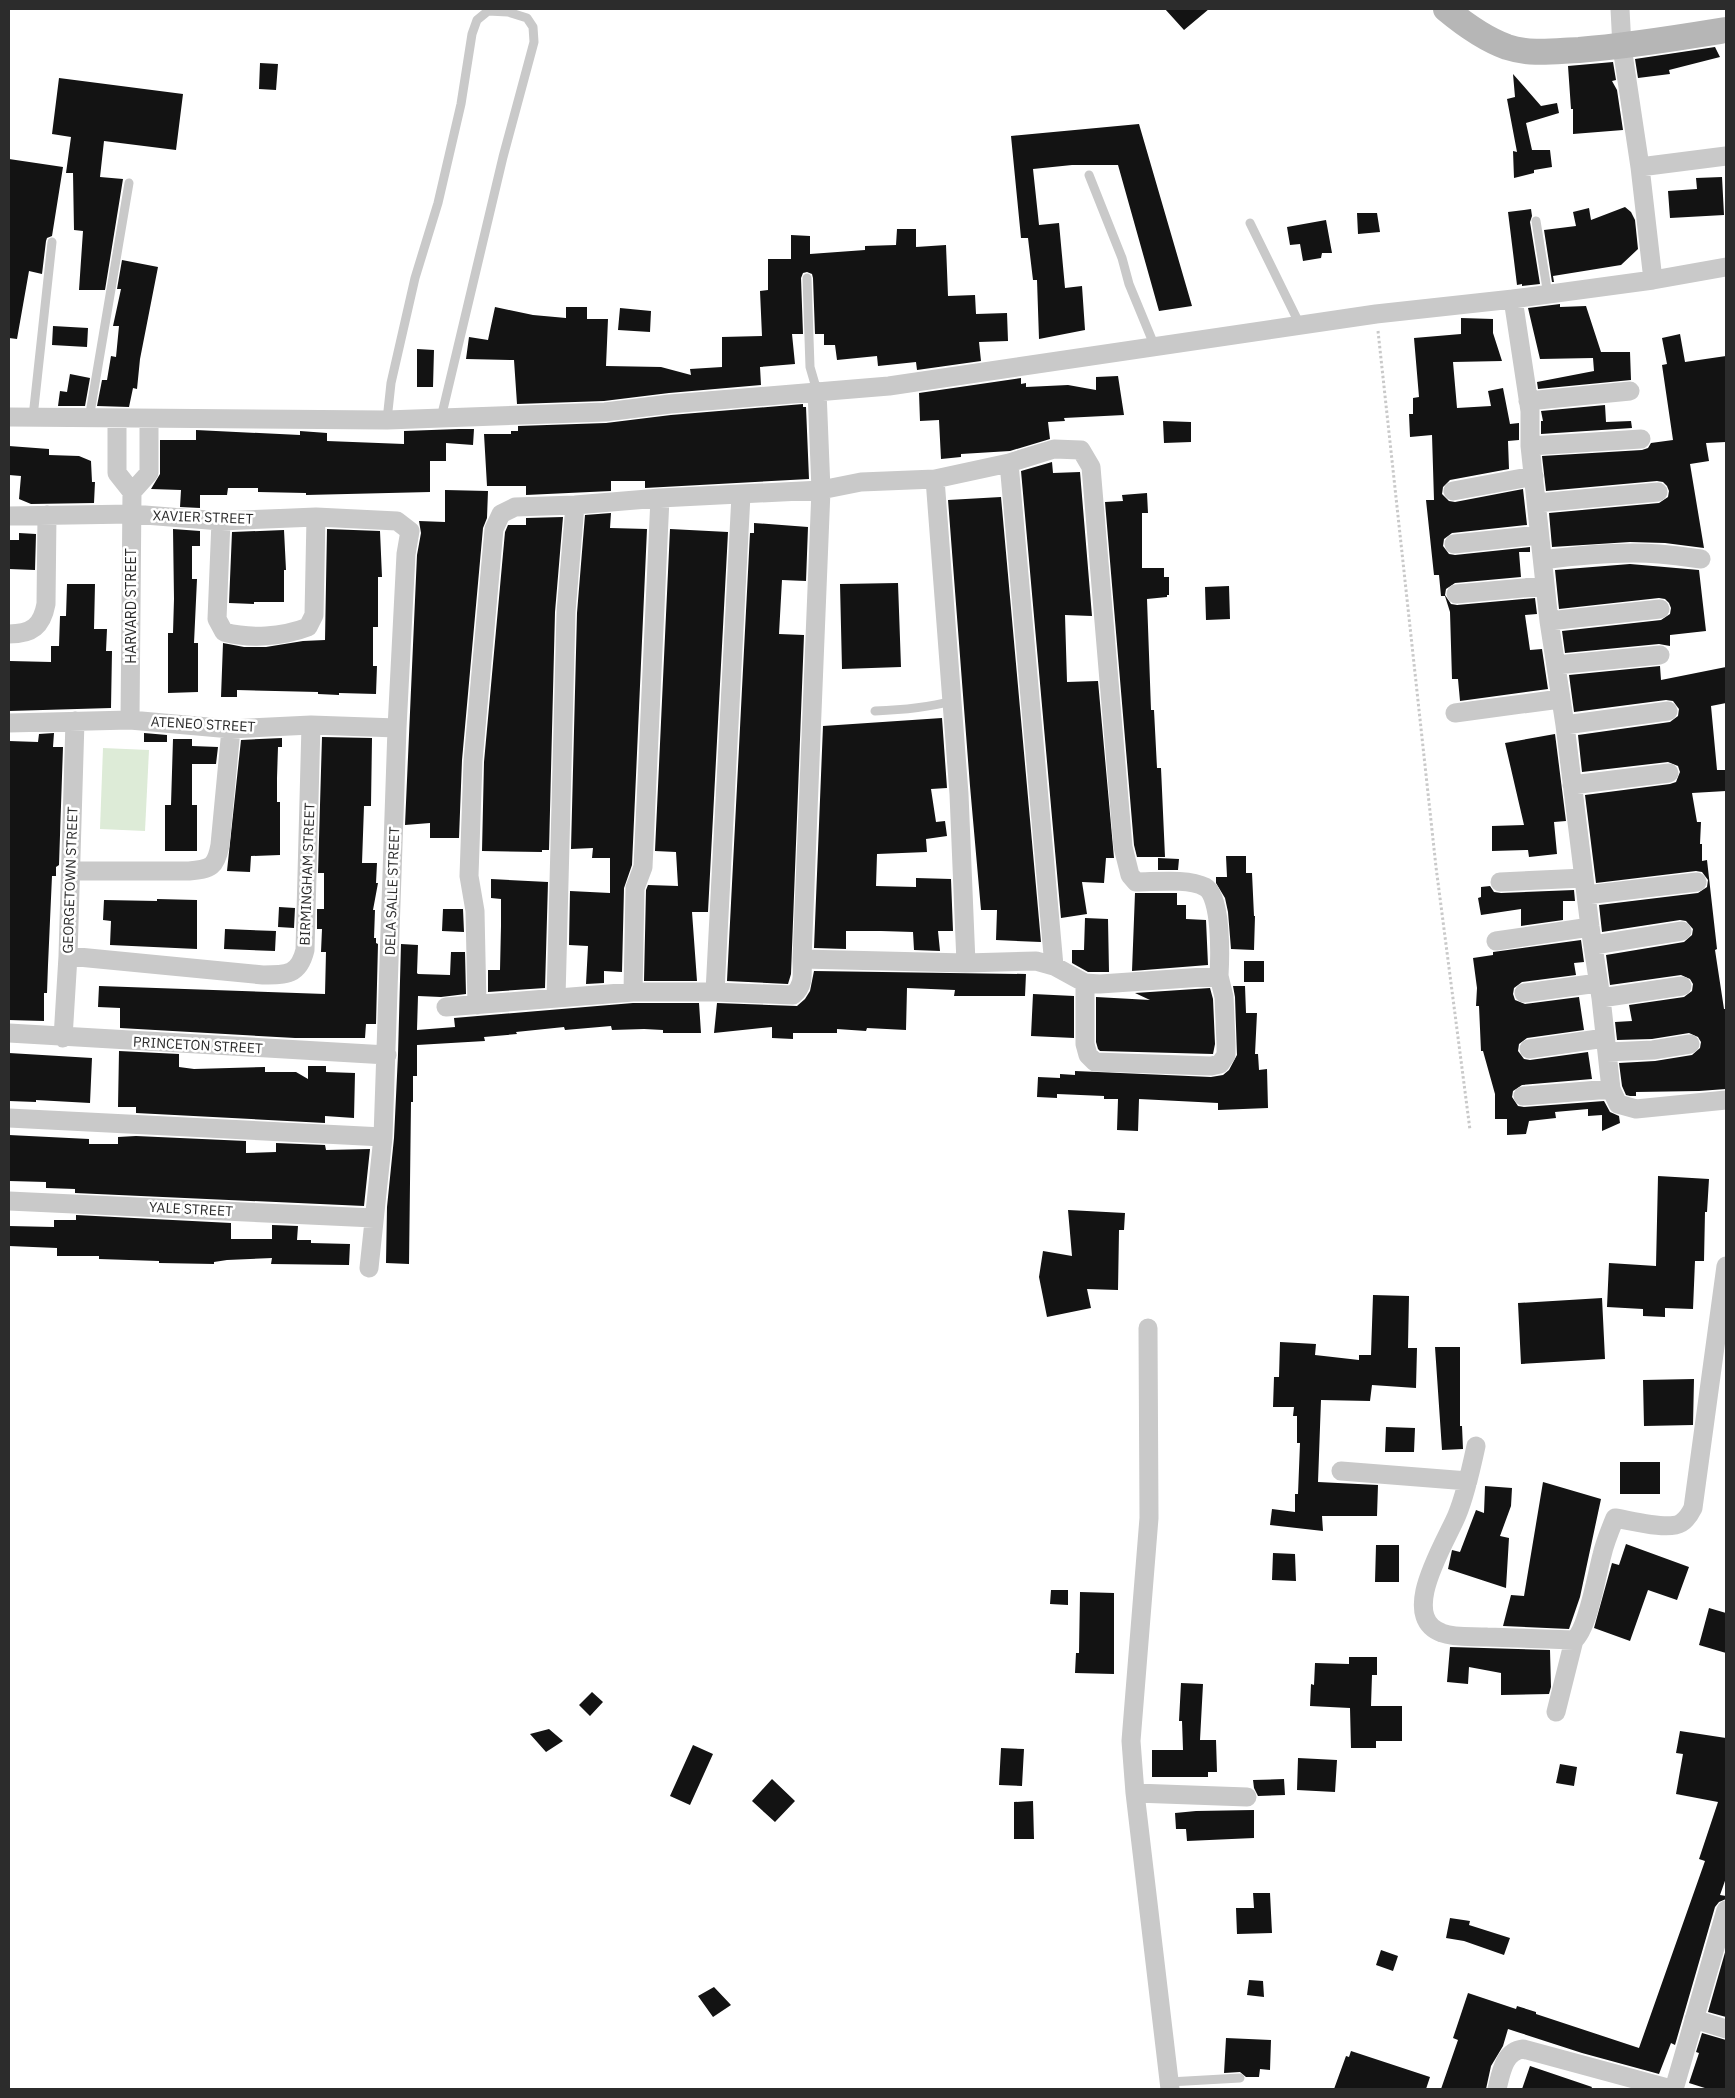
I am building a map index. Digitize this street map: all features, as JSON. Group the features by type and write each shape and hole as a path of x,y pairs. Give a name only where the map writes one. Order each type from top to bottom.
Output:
{"street":[{"path":"1446,9 1459,20 1508,47 1536,53 1622,47 1726,30"},
{"path":"1620,9 1622,47 1640,167 1653,280"},
{"path":"1640,167 1726,156"},
{"path":"9,417 387,420 605,412 817,391 889,386 1376,314 1513,300 1653,280 1726,267"},
{"path":"1513,300 1528,401 1530,446 1549,621 1565,725 1611,1089 1618,1104 1636,1109 1726,1100"},
{"path":"446,1007 633,992 716,992 793,995 799,990 802,981 821,490 817,391"},
{"path":"1528,401 1630,391"},
{"path":"117,419 117,473 132,492 149,473 149,419"},
{"path":"1530,446 1641,439"},
{"path":"477,1005 475,911 469,876 473,761 494,529 501,514 515,506 575,505 660,498 821,490 861,482 935,479 1009,463 1054,449 1081,450 1091,468 1122,837 1126,863 1130,875 1136,882 1182,882 1196,884 1207,888 1212,893 1220,941 1220,976 1224,997 1226,1055 1220,1064 1212,1066 1095,1062 1088,1055 1085,1044 1085,983"},
{"path":"1009,463 1054,966"},
{"path":"1453,492 1534,476"},
{"path":"935,479 963,868 966,963"},
{"name":"HARVARD STREET","path":"130,720 132,492"},
{"path":"1537,503 1658,492"},
{"path":"716,992 741,495"},
{"path":"633,992 636,888 643,867 660,498"},
{"path":"556,998 566,612 575,505"},
{"name":"XAVIER STREET","path":"9,516 132,514 221,521 316,517 397,521"},
{"path":"9,634 28,631 38,626 43,618 46,604 47,515"},
{"path":"221,521 218,620 224,632 241,636 293,633 308,628 314,615 316,517"},
{"name":"DELA SALLE STREET","path":"370,1268 384,1137 397,728 406,554 410,531 397,521"},
{"path":"1454,544 1539,535"},
{"path":"1543,560 1587,554 1625,553 1659,554 1702,559"},
{"path":"1456,594 1545,586"},
{"path":"1549,621 1660,609"},
{"path":"1556,665 1660,655"},
{"path":"1455,713 1560,699"},
{"path":"1565,725 1668,711"},
{"name":"ATENEO STREET","path":"9,723 130,720 230,729 312,725 397,728"},
{"name":"GEORGETOWN STREET","path":"63,1038 68,956 75,721"},
{"name":"BIRMINGHAM STREET","path":"68,956 263,975 280,975 293,972 301,964 305,950 312,725"},
{"path":"71,871 189,871 212,866 218,858 220,845 230,729"},
{"path":"1572,785 1669,773"},
{"path":"1500,882 1585,887 1697,882"},
{"path":"1496,941 1590,927"},
{"path":"1594,945 1682,931"},
{"path":"802,959 966,963 1036,961 1054,966 1085,983 1115,984 1220,976"},
{"path":"1524,993 1682,986"},
{"name":"PRINCETON STREET","path":"9,1033 63,1038 387,1055"},
{"path":"1529,1049 1606,1045 1653,1050 1690,1044"},
{"path":"1523,1096 1611,1089"},
{"path":"9,1118 384,1137"},
{"name":"YALE STREET","path":"9,1201 374,1218"},
{"path":"1556,1712 1574,1640 1581,1631 1586,1616 1602,1552 1614,1518 1667,1526 1679,1524 1688,1517 1693,1508 1726,1266"},
{"path":"1148,1328 1149,1518 1131,1741 1135,1793 1170,2086"},
{"path":"1476,1446 1468,1481 1456,1516 1427,1585 1423,1606 1425,1621 1442,1633 1574,1640"},
{"path":"1341,1471 1468,1481"},
{"path":"1135,1793 1246,1797"},
{"path":"1497,2089 1504,2065 1509,2056 1514,2050 1523,2049 1673,2089 1694,2019 1723,1938 1726,1910"},
{"path":"1694,2019 1726,2029"}],"lane":[{"path":"387,420 392,383 415,278 438,204 461,104 472,34 478,20 488,12 508,12 528,18 533,27 534,42 503,157 442,418"},
{"path":"1089,175 1122,258 1129,284 1155,347"},
{"path":"89,419 129,183"},
{"path":"1536,221 1548,295"},
{"path":"1250,223 1300,325"},
{"path":"33,417 52,242"},
{"path":"807,278 810,367 817,391"},
{"path":"875,711 919,708 952,700"},
{"path":"1170,2086 1240,2078"}],"path":[{"path":"1376,314 1436,868 1470,1130"}],"green space":[{"path":"103,748 149,750 145,831 100,829"}],"building":[{"path":"1165,9 1209,9 1184,30"},
{"path":"1715,47 1720,57 1669,70 1670,74 1638,78 1635,59"},
{"path":"1613,62 1616,80 1612,81 1617,90 1623,130 1573,134 1573,109 1571,109 1568,66"},
{"path":"260,63 278,64 276,90 259,89"},
{"path":"1513,74 1541,106 1557,103 1559,113 1526,123 1532,150 1550,150 1552,167 1534,170 1534,173 1514,178 1513,151 1517,152 1507,99 1515,97"},
{"path":"59,78 183,94 176,150 104,141 100,177 123,179 105,290 79,290 83,231 74,230 73,173 66,173 71,137 52,134"},
{"path":"1139,124 1192,306 1159,311 1118,165 1072,165 1033,169 1039,225 1059,223 1065,288 1082,286 1085,330 1039,339 1037,280 1033,280 1028,238 1021,238 1011,136"},
{"path":"9,159 63,167 52,236 47,238 46,241 42,274 29,271 17,339 9,338"},
{"path":"1722,177 1724,215 1670,218 1668,191 1697,189 1696,178"},
{"path":"1625,207 1631,212 1635,220 1638,249 1621,265 1553,276 1554,282 1552,282 1544,230 1576,226 1573,212 1589,208 1591,220"},
{"path":"1531,209 1532,216 1530,222 1540,284 1522,286 1522,284 1517,285 1508,212"},
{"path":"1357,213 1377,213 1380,232 1358,234"},
{"path":"1326,220 1332,253 1322,253 1321,258 1303,261 1300,244 1290,245 1287,227"},
{"path":"897,229 916,229 916,247 946,245 948,296 975,295 976,314 1007,313 1008,341 979,342 981,361 917,370 916,362 878,366 877,356 837,360 835,345 824,345 824,334 815,334 813,278 812,274 807,272 803,273 801,278 803,334 792,334 795,364 760,367 761,385 604,401 517,404 514,360 466,359 469,337 488,340 495,307 533,315 566,318 566,307 587,307 587,319 608,319 606,366 661,367 691,375 690,369 722,367 722,337 762,336 760,291 768,290 768,259 791,259 791,235 810,236 810,254 865,250 865,246 896,245"},
{"path":"122,260 158,267 140,359 137,389 133,388 129,407 97,406 102,380 107,380 111,356 116,357 119,326 113,326 121,289 117,289"},
{"path":"1560,304 1560,307 1586,306 1601,352 1630,352 1631,380 1538,389 1537,382 1594,371 1593,358 1540,359 1528,308"},
{"path":"620,308 651,311 650,332 618,330"},
{"path":"1461,318 1493,319 1493,333 1502,361 1453,362 1457,408 1491,406 1488,391 1503,388 1510,424 1519,423 1519,440 1508,441 1509,469 1450,480 1443,487 1442,494 1449,501 1455,502 1523,489 1527,525 1452,533 1444,539 1443,546 1449,554 1455,555 1530,547 1530,552 1519,552 1521,577 1455,583 1446,589 1445,595 1451,604 1457,605 1535,598 1537,614 1525,615 1530,650 1542,649 1548,689 1460,701 1458,679 1452,679 1450,612 1445,596 1441,596 1439,575 1434,575 1426,500 1434,500 1432,435 1410,437 1409,414 1413,414 1413,398 1419,397 1414,338 1461,334"},
{"path":"53,326 88,328 87,347 52,345"},
{"path":"1680,334 1685,362 1726,356 1726,442 1706,443 1709,461 1690,464 1704,548 1665,543 1630,542 1552,547 1549,513 1659,503 1668,497 1669,491 1667,486 1663,482 1657,481 1546,491 1542,456 1642,450 1648,448 1651,443 1673,440 1662,365 1667,364 1662,338"},
{"path":"417,349 434,350 433,387 417,387"},
{"path":"70,374 90,378 85,406 58,406 60,391 67,392"},
{"path":"1118,376 1124,415 1064,418 1065,421 1048,422 1050,439 1010,451 961,454 961,457 941,459 939,420 920,421 919,393 1021,378 1021,384 1026,383 1026,387 1068,385 1096,390 1096,377"},
{"path":"803,404 803,407 806,407 809,479 645,488 645,481 611,481 611,491 526,495 526,486 487,486 484,434 511,434 511,431 518,431 518,426 606,423 671,415"},
{"path":"1605,405 1606,422 1631,421 1632,428 1541,434 1541,421 1543,421 1541,411"},
{"path":"1163,421 1191,422 1191,442 1164,443"},
{"path":"474,429 473,445 446,443 446,461 430,461 430,492 306,495 306,493 258,492 258,488 228,488 227,495 200,495 200,508 180,507 181,490 151,489 160,474 160,440 196,440 196,430 300,435 300,431 327,433 327,441 404,444 404,431"},
{"path":"9,446 49,449 49,455 79,456 91,461 92,482 95,482 94,503 31,504 19,499 21,476 9,475"},
{"path":"1052,462 1053,473 1080,472 1092,616 1065,615 1067,682 1098,681 1114,858 1106,858 1104,883 1082,882 1087,914 1061,918 1021,471"},
{"path":"445,490 488,491 487,518 483,528 462,760 459,838 430,838 430,823 405,825 417,555 421,533 419,521 445,522"},
{"path":"1147,493 1148,513 1142,513 1142,568 1164,568 1164,577 1169,577 1169,595 1167,597 1147,599 1151,710 1154,710 1157,768 1161,768 1165,857 1137,857 1134,845 1105,502 1123,501 1122,495"},
{"path":"1001,497 1041,942 996,940 997,910 981,910 948,500"},
{"path":"611,513 610,528 647,529 632,865 624,888 622,972 604,971 604,983 586,984 588,946 569,945 570,891 610,893 610,858 592,858 593,848 571,849 577,613 585,515"},
{"path":"563,517 555,612 549,850 542,850 542,852 482,851 484,762 505,532 508,525 526,525 526,518"},
{"path":"754,523 808,527 806,581 782,580 779,634 804,635 791,974 788,984 727,981 750,533 754,533"},
{"path":"173,529 200,531 200,546 192,546 192,579 197,579 194,643 198,643 198,692 168,693 168,633 173,633"},
{"path":"327,529 380,531 382,577 378,577 378,627 373,627 373,666 377,666 376,694 339,693 339,695 318,694 318,692 237,690 237,697 221,697 223,643 244,647 266,647 303,641 325,640"},
{"path":"670,529 728,532 708,912 692,912 697,981 644,981 646,890 648,885 678,886 676,852 655,851"},
{"path":"284,530 286,570 284,570 284,602 229,603 232,532"},
{"path":"19,533 36,534 35,570 9,569 9,540 19,540"},
{"path":"1630,564 1699,570 1706,631 1670,635 1670,646 1659,644 1565,653 1562,631 1661,620 1670,614 1671,608 1669,603 1665,599 1659,598 1559,609 1555,570"},
{"path":"898,583 901,667 842,669 840,584"},
{"path":"67,584 95,584 94,629 107,629 106,651 112,651 111,708 9,711 10,661 51,662 51,646 59,646 60,616 66,616"},
{"path":"1229,586 1230,619 1206,620 1205,587"},
{"path":"1660,666 1661,680 1726,667 1726,703 1711,706 1717,770 1726,770 1726,791 1692,793 1697,822 1701,822 1700,844 1702,844 1702,861 1707,860 1717,949 1715,950 1724,1009 1726,1009 1726,1089 1636,1092 1636,1096 1630,1096 1626,1095 1622,1086 1619,1063 1655,1061 1692,1055 1700,1048 1701,1042 1698,1037 1689,1033 1652,1039 1617,1040 1615,1022 1632,1021 1629,1005 1684,997 1692,991 1693,984 1690,979 1681,975 1610,985 1606,955 1684,942 1692,935 1693,929 1686,921 1680,920 1602,932 1599,905 1698,893 1707,887 1708,880 1702,872 1696,871 1596,883 1585,795 1670,784 1676,782 1680,772 1678,766 1668,762 1582,772 1578,735 1670,722 1678,716 1679,709 1673,701 1666,700 1574,712 1569,675"},
{"path":"942,718 947,788 931,789 936,822 945,821 947,836 926,839 927,852 877,854 876,886 916,887 916,878 951,879 953,931 938,931 940,951 914,950 913,932 881,931 846,931 846,949 814,948 823,726"},
{"path":"54,733 53,747 63,747 59,865 56,867 56,876 52,876 47,993 44,993 44,1021 9,1020 9,741 38,742 39,734"},
{"path":"144,733 167,735 167,742 144,742"},
{"path":"1555,734 1566,821 1554,822 1557,854 1529,857 1528,850 1492,851 1492,826 1524,825 1505,743"},
{"path":"322,737 372,738 371,806 364,806 362,863 377,863 376,883 378,883 373,910 375,910 374,938 376,938 376,943 378,944 376,1024 366,1024 365,1038 295,1038 120,1028 120,1008 98,1007 99,986 325,994 326,952 321,952 322,929 317,929 317,909 324,909 324,873 318,873"},
{"path":"282,738 282,747 278,747 277,778 277,802 280,802 280,855 251,856 250,872 227,871 241,740"},
{"path":"173,739 192,739 192,746 218,747 216,764 192,764 192,805 197,805 197,851 165,851 165,805 171,805"},
{"path":"1226,856 1246,856 1246,873 1252,873 1255,916 1254,950 1231,949 1225,898 1216,883 1216,877 1227,877"},
{"path":"1158,858 1179,859 1178,870 1158,870"},
{"path":"491,879 548,882 545,988 488,992 488,970 500,970 501,899 491,898"},
{"path":"1490,886 1494,892 1501,893 1574,890 1575,901 1563,901 1563,920 1521,926 1521,909 1481,915 1478,898 1481,897 1481,887"},
{"path":"1135,893 1177,893 1177,905 1186,905 1186,919 1206,920 1208,965 1132,971"},
{"path":"157,899 197,900 197,949 110,945 111,921 103,920 104,900 157,901"},
{"path":"279,907 295,908 294,928 278,927"},
{"path":"443,909 463,909 464,932 442,931"},
{"path":"1085,918 1108,919 1109,972 1088,972 1072,963 1072,950 1084,950"},
{"path":"225,929 276,931 275,951 224,949"},
{"path":"1581,940 1584,962 1574,963 1576,975 1522,982 1514,988 1513,994 1515,1000 1525,1004 1579,997 1584,1030 1527,1038 1519,1044 1518,1051 1524,1059 1530,1060 1588,1052 1592,1079 1522,1085 1513,1091 1512,1097 1518,1106 1524,1107 1604,1101 1610,1112 1619,1116 1620,1123 1602,1131 1602,1115 1588,1116 1588,1109 1555,1112 1556,1118 1529,1121 1526,1134 1507,1135 1507,1119 1495,1119 1495,1094 1483,1051 1481,1051 1479,1006 1476,1006 1477,988 1473,958 1493,955 1493,952"},
{"path":"401,944 418,945 418,974 450,975 451,952 465,952 466,994 441,997 418,996 417,1030 455,1027 454,1018 633,1003 699,1003 701,1033 663,1033 663,1030 644,1029 612,1030 611,1026 565,1030 564,1027 484,1037 485,1041 417,1045 417,1076 413,1076 413,1102 411,1102 409,1264 386,1263 387,1207 394,1138 398,1055"},
{"path":"1244,961 1264,961 1264,982 1244,982"},
{"path":"814,971 1026,974 1025,996 954,996 955,990 907,988 906,1030 867,1028 866,1031 837,1029 837,1033 793,1033 793,1039 772,1038 772,1027 714,1033 717,1003 797,1006 810,991"},
{"path":"1233,986 1245,986 1246,1013 1257,1013 1255,1054 1258,1054 1259,1070 1267,1069 1268,1108 1218,1110 1218,1103 1139,1099 1138,1131 1117,1130 1118,1099 1104,1099 1104,1096 1057,1094 1057,1098 1037,1097 1038,1077 1060,1078 1060,1074 1075,1075 1075,1071 1211,1077 1223,1075 1229,1070 1237,1055"},
{"path":"1210,988 1213,999 1215,1044 1213,1054 1100,1051 1098,1049 1096,1042 1096,997 1150,1000 1135,993"},
{"path":"1033,994 1074,996 1074,1038 1031,1036"},
{"path":"119,1051 179,1054 179,1067 194,1069 265,1067 265,1072 296,1072 308,1079 308,1066 326,1066 326,1072 355,1073 354,1118 325,1116 325,1123 136,1113 136,1107 118,1107"},
{"path":"9,1053 92,1058 90,1103 36,1100 36,1102 9,1101"},
{"path":"9,1135 89,1139 89,1144 118,1144 118,1137 136,1136 246,1141 246,1153 276,1152 276,1143 325,1145 326,1150 370,1149 364,1206 75,1193 75,1189 46,1188 46,1182 9,1181"},
{"path":"1658,1176 1709,1179 1707,1212 1705,1212 1704,1261 1695,1261 1693,1309 1665,1308 1665,1317 1643,1316 1643,1309 1607,1307 1609,1263 1656,1266"},
{"path":"1068,1210 1125,1213 1124,1230 1119,1230 1118,1290 1087,1289 1091,1308 1047,1317 1039,1277 1043,1251 1072,1256"},
{"path":"76,1215 231,1223 231,1239 272,1239 272,1225 298,1226 297,1240 311,1240 311,1243 350,1244 349,1265 271,1264 272,1258 227,1260 214,1262 214,1264 159,1263 159,1261 99,1259 99,1256 57,1256 57,1248 9,1246 9,1226 54,1227 54,1220 76,1220"},
{"path":"1373,1295 1409,1296 1408,1348 1417,1348 1416,1388 1372,1385 1370,1401 1321,1400 1318,1482 1378,1485 1377,1516 1322,1516 1323,1531 1270,1525 1272,1509 1295,1512 1295,1494 1298,1494 1300,1443 1297,1443 1297,1416 1293,1416 1294,1407 1273,1407 1274,1377 1279,1377 1280,1342 1316,1344 1315,1355 1359,1360 1359,1355 1371,1355"},
{"path":"1602,1298 1605,1359 1521,1364 1518,1303"},
{"path":"1435,1347 1460,1347 1460,1426 1462,1426 1463,1449 1442,1450"},
{"path":"1694,1379 1693,1425 1644,1426 1643,1380"},
{"path":"1386,1427 1415,1428 1414,1452 1385,1452"},
{"path":"1620,1462 1660,1462 1660,1494 1620,1494"},
{"path":"1543,1482 1601,1499 1580,1597 1569,1629 1503,1626 1511,1595 1524,1596"},
{"path":"1485,1486 1512,1488 1511,1506 1500,1536 1509,1538 1506,1588 1448,1569 1452,1550 1460,1552 1476,1510 1484,1513"},
{"path":"1626,1544 1689,1567 1677,1600 1648,1590 1630,1641 1594,1628 1612,1563 1619,1565"},
{"path":"1376,1545 1399,1545 1399,1582 1375,1582"},
{"path":"1273,1553 1295,1554 1296,1581 1272,1580"},
{"path":"1051,1590 1068,1590 1068,1605 1050,1604"},
{"path":"1080,1592 1114,1593 1114,1674 1075,1673 1076,1653 1079,1653"},
{"path":"1709,1608 1726,1613 1726,1653 1699,1645"},
{"path":"1450,1647 1550,1650 1551,1687 1549,1694 1501,1695 1501,1673 1469,1667 1468,1684 1447,1682"},
{"path":"1349,1657 1377,1657 1377,1675 1372,1675 1371,1706 1402,1706 1402,1741 1376,1741 1376,1748 1351,1748 1350,1708 1310,1706 1311,1684 1314,1685 1315,1663 1349,1664"},
{"path":"1181,1683 1203,1684 1200,1740 1216,1740 1217,1772 1208,1772 1208,1777 1152,1777 1152,1750 1183,1750 1182,1721 1179,1721"},
{"path":"592,1692 603,1702 590,1716 579,1705"},
{"path":"549,1729 563,1741 546,1752 530,1734"},
{"path":"1680,1731 1726,1738 1726,1878 1720,1895 1726,1896 1726,1899 1719,1902 1715,1907 1675,2045 1671,2043 1659,2074 1582,2053 1508,2029 1503,2046 1491,2066 1486,2089 1441,2089 1458,2040 1453,2038 1468,1993 1516,2009 1517,2006 1536,2012 1536,2014 1639,2048 1705,1861 1699,1859 1718,1802 1676,1794 1683,1754 1676,1753"},
{"path":"693,1745 713,1754 690,1805 670,1796"},
{"path":"1001,1748 1024,1749 1022,1786 999,1785"},
{"path":"1298,1758 1337,1760 1335,1792 1297,1790"},
{"path":"1560,1764 1577,1767 1574,1786 1556,1783"},
{"path":"772,1779 795,1801 775,1822 752,1801"},
{"path":"1284,1779 1285,1795 1258,1796 1254,1788 1253,1780"},
{"path":"1033,1801 1034,1839 1014,1839 1014,1802"},
{"path":"1254,1810 1254,1838 1187,1841 1186,1829 1176,1829 1175,1813"},
{"path":"1253,1893 1270,1893 1272,1933 1237,1934 1236,1908 1254,1908"},
{"path":"1450,1918 1470,1921 1469,1925 1510,1938 1504,1955 1464,1941 1446,1938"},
{"path":"1726,1949 1726,2017 1708,2012"},
{"path":"1381,1950 1398,1956 1393,1971 1376,1965"},
{"path":"1249,1980 1263,1981 1264,1997 1247,1995"},
{"path":"714,1987 731,2005 713,2017 698,1996"},
{"path":"1702,2033 1726,2040 1726,2089 1708,2089 1689,2083 1699,2053 1696,2052"},
{"path":"1226,2038 1271,2040 1270,2070 1260,2069 1259,2077 1246,2077 1240,2072 1224,2073"},
{"path":"1351,2051 1430,2077 1426,2089 1334,2089 1346,2056 1349,2057"},
{"path":"1530,2066 1592,2087 1591,2089 1522,2089"}]}
